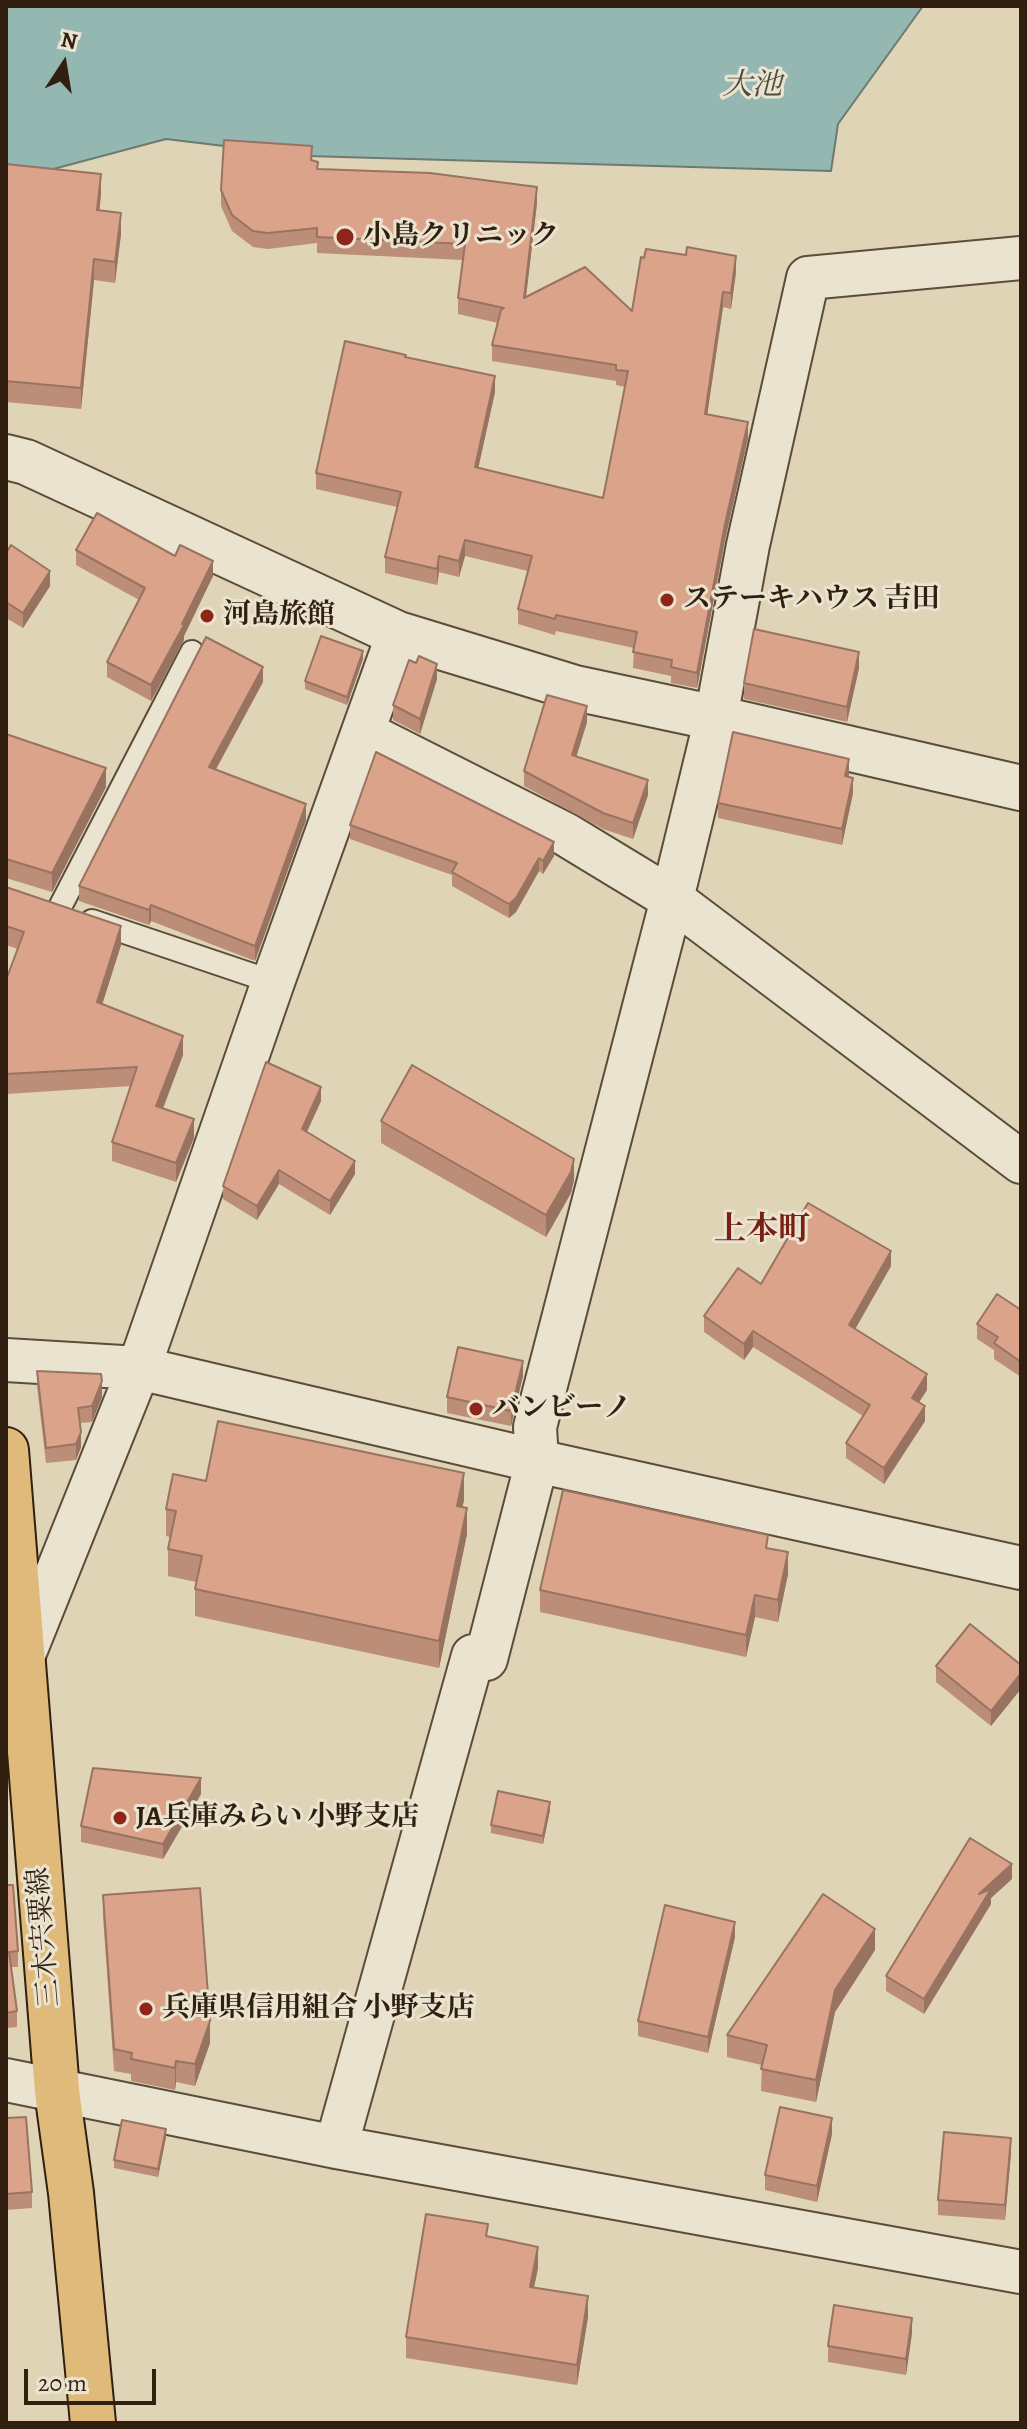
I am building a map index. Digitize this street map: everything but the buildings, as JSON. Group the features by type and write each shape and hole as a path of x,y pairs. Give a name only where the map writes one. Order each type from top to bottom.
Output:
{"main road":[{"name":"三木宍粟線","path":"6,1450 57,2091 71,2193 93,2423"}],"street":[{"path":"336,2147 473,1656 486,1659 537,1461 535,1427 716,718 748,545 808,278 1021,258"},
{"path":"6,457 26,462 398,634 575,688 1021,788"},
{"path":"23,1657 139,1368 398,634"},
{"path":"363,732 565,834 672,899 1021,1162"},
{"path":"6,1360 139,1368 537,1461 1021,1568"},
{"path":"6,2080 336,2147 1021,2272"}],"lane":[{"path":"59,909 192,652"},
{"path":"33,900 273,982"}],"water":[{"name":"大池","path":"6,6 923,6 838,124 831,171 307,156 166,139 6,180"}],"place":[{"name":"小島クリニック","path":"345,237"},
{"name":"ステーキハウス 吉田","path":"667,600"},
{"name":"河島旅館","path":"207,616"},
{"name":"バンビーノ","path":"476,1409"},
{"name":"JA兵庫みらい 小野支店","path":"120,1818"},
{"name":"兵庫県信用組合 小野支店","path":"146,2009"}],"district":[{"name":"上本町","path":"762,1231"}]}
